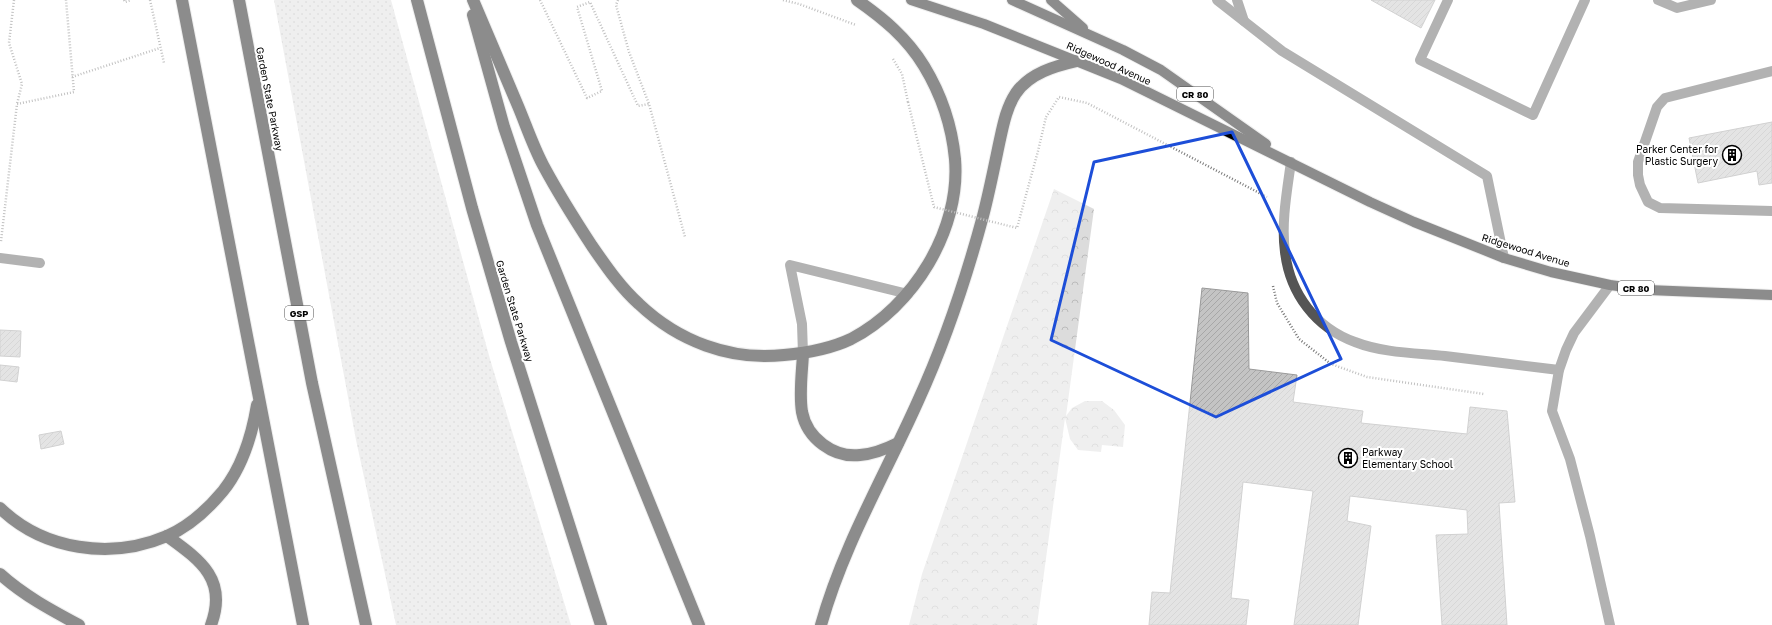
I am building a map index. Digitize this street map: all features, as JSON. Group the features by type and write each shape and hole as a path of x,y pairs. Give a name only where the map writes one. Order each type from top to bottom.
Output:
{"highway":[{"path":"182,0 303,625"},
{"name":"Garden State Parkway","path":"239,0 312,383 366,625"},
{"name":"Garden State Parkway","path":"417,0 470,200 511,342 601,625"},
{"path":"469,0 504,127 537,225 699,625"},
{"path":"473,0 542,162 580,228 619,284 639,305 660,322 682,336 705,346 728,353 751,356 803,354 849,339 870,328 908,294 923,274 934,253 952,206 955,162 952,138 946,113 936,89 924,66 907,42 890,26 857,0"},
{"path":"821,625 862,516 938,356 956,306 985,208 1008,108 1017,92 1028,80 1061,64 1077,61"},
{"path":"803,354 801,396 802,412 806,425 815,439 830,449 845,455 859,455 874,452 898,443"},
{"path":"0,508 21,526 42,536 62,544 84,548 124,548 147,543 167,536 192,521 209,507 224,490 237,470 247,449 254,426 259,395"},
{"path":"167,536 201,562 208,572 214,585 216,598 215,611 211,625"},
{"path":"0,574 14,587 34,601 79,625"}],"main road":[{"name":"Ridgewood Avenue","path":"912,0 984,24 1121,79 1370,202 1504,258 1551,272 1610,285 1648,290 1772,295"},
{"name":"Ridgewood Avenue","path":"1012,0 1092,36 1161,70 1291,162"},
{"path":"1051,0 1092,36"}],"lane":[{"path":"1217,0 1282,51 1487,176 1504,258"},
{"path":"1237,0 1244,21"},
{"path":"1448,0 1420,60 1533,115 1585,0"},
{"path":"1658,0 1677,8 1711,0"},
{"path":"1772,71 1665,98 1657,107 1638,162 1638,175 1648,202 1660,208 1772,211"},
{"path":"1291,162 1283,231 1285,252 1290,276 1298,295 1310,312 1324,325 1338,334 1356,342 1392,350 1559,370"},
{"path":"0,258 40,263"},
{"path":"803,354 802,324 790,265 908,294"},
{"path":"1610,285 1574,333 1559,370 1552,411 1570,459 1590,536 1610,625"}],"path":[{"path":"1,246 17,104 22,84 9,43 14,0"},
{"path":"17,104 74,92 66,0"},
{"path":"124,0 125,2 131,0"},
{"path":"150,0 164,63"},
{"path":"540,0 587,98 602,91 577,7 590,2 638,106 649,104"},
{"path":"618,0 616,5 630,52 649,104 685,237"},
{"path":"783,0 862,27"},
{"path":"72,77 160,48"},
{"path":"892,57 902,74 934,207 1017,228 1046,117 1059,96 1087,102 1285,207"}],"highlighted area":[{"path":"1232,132 1341,359 1216,417 1051,340 1094,162"}],"green space":[{"path":"274,0 391,0 490,359 571,625 396,625 356,440"},
{"path":"1054,189 1094,209 1066,416 1072,408 1085,401 1102,401 1114,410 1125,425 1123,447 1102,445 1101,452 1078,450 1070,439 1065,418 1037,625 909,625 922,574"}],"building":[{"path":"1371,0 1435,0 1421,28"},
{"name":"Parker Center for Plastic Surgery","path":"1772,122 1772,183 1759,185 1757,171 1698,183 1689,138"},
{"name":"Parkway Elementary School","path":"1202,288 1248,293 1249,369 1297,375 1293,402 1363,411 1361,423 1467,434 1470,407 1507,411 1515,502 1499,503 1507,625 1442,625 1436,535 1468,534 1467,510 1350,496 1347,521 1371,526 1358,625 1294,625 1313,491 1243,482 1231,598 1249,600 1246,625 1149,625 1152,592 1170,593"},
{"path":"0,330 21,331 20,357 0,356"},
{"path":"0,365 19,367 17,382 0,380"},
{"path":"61,431 64,444 41,449 39,435"}],"place":[{"name":"Parker Center for Plastic Surgery","path":"1732,155"},
{"name":"Parkway Elementary School","path":"1348,458"}]}
